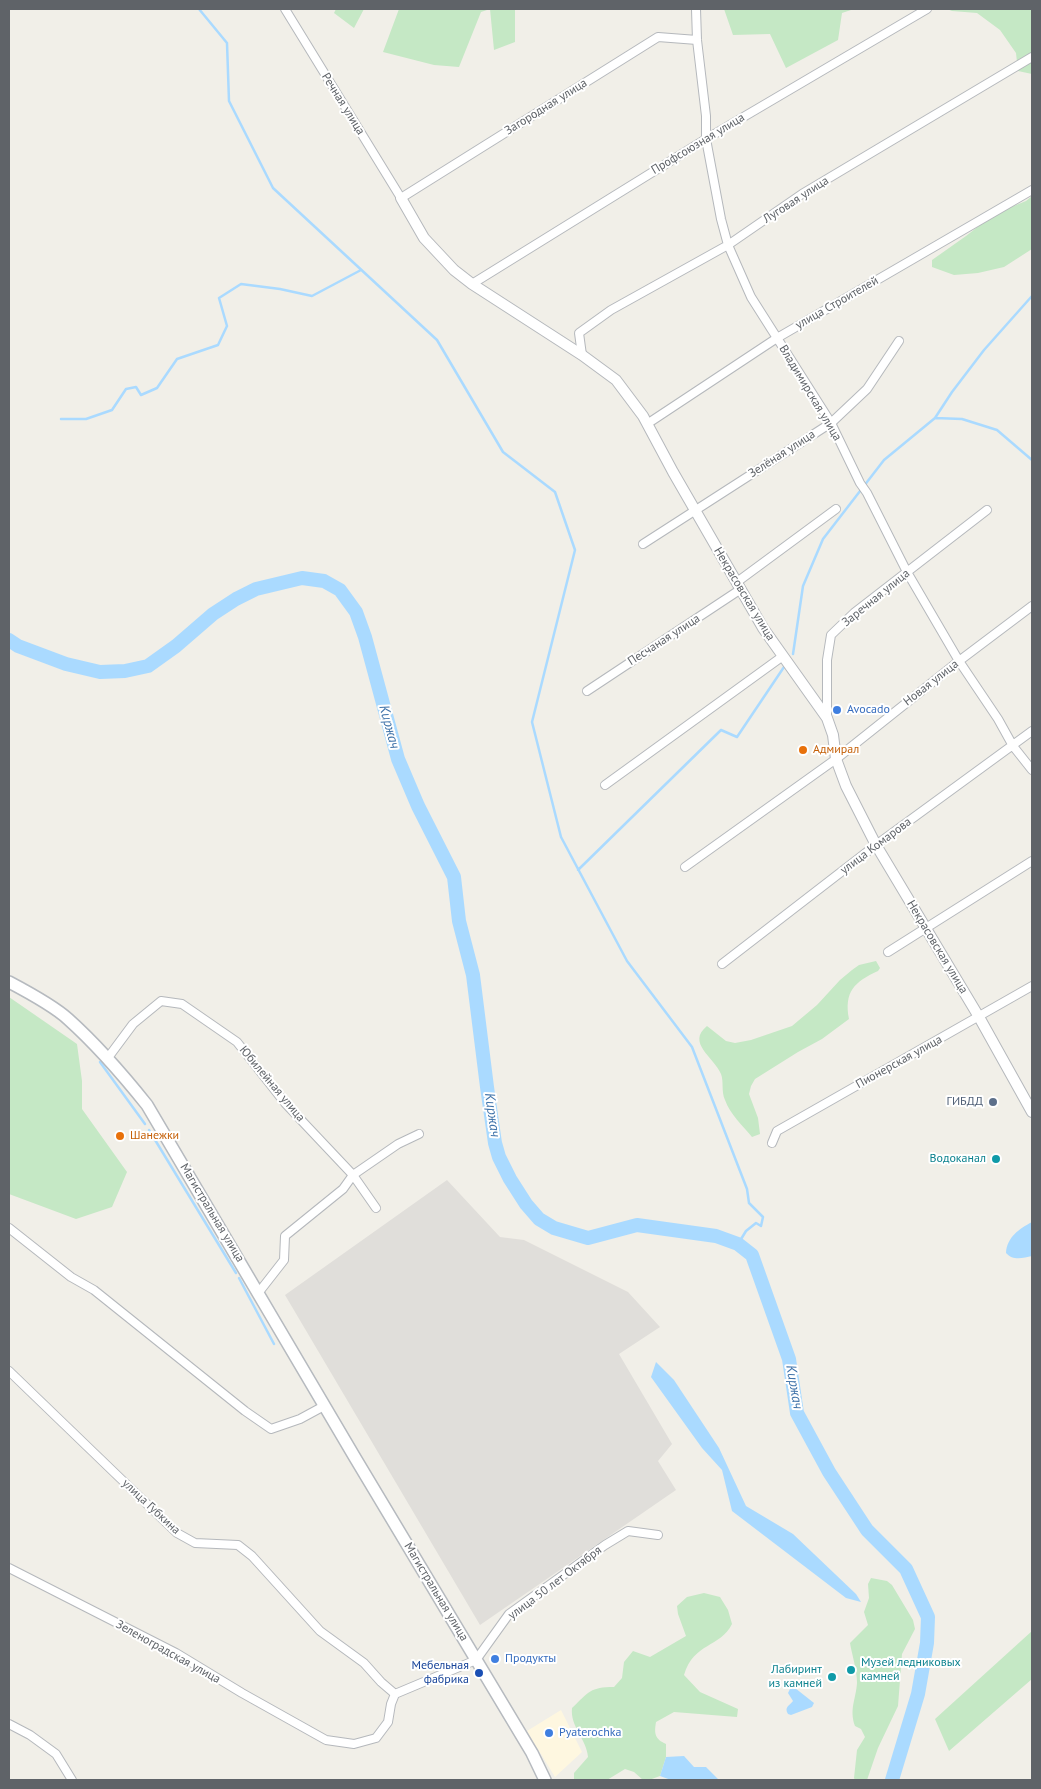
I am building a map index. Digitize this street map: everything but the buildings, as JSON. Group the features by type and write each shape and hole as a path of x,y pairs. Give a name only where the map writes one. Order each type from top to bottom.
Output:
{"main road":[{"name":"Магистральная улица","path":"9,982 67,1018 120,1072 147,1105 324,1406 532,1753 545,1780"}],"street":[{"name":"Речная улица","path":"284,9 401,198"},
{"name":"Владимирская улица","path":"696,9 697,40 706,116 706,139 720,219 728,245 751,298 831,422 860,483 867,493 907,572 959,661 998,719 1013,746 1032,770"},
{"name":"Профсоюзная улица","path":"472,284 706,139 927,9"},
{"name":"Загородная улица","path":"401,198 658,37 697,40"},
{"name":"Луговая улица","path":"582,355 579,333 611,310 728,245 802,194 1032,57"},
{"name":"улица Строителей","path":"647,424 777,338 1032,190"},
{"name":"Некрасовская улица","path":"401,198 424,238 454,270 472,284 582,355 616,380 647,424 694,510 763,628 827,718 834,735 836,759 846,786 876,845 979,1017 1032,1112"},
{"name":"Зелёная улица","path":"643,544 831,422 867,389 899,341"},
{"name":"Песчаная улица","path":"586,690 739,585 836,509"},
{"name":"Заречная улица","path":"827,718 827,660 831,635 854,613 987,510"},
{"name":"Новая улица","path":"685,867 836,759 959,661 1032,606"},
{"path":"605,785 783,656"},
{"name":"улица Комарова","path":"722,964 876,845 1032,732"},
{"path":"888,952 1032,860"},
{"name":"Пионерская улица","path":"772,1143 776,1131 1032,986"},
{"name":"Юбилейная улица","path":"107,1058 133,1024 161,1001 182,1004 237,1042 285,1103 353,1175 376,1208"},
{"path":"258,1292 284,1260 285,1236 343,1188 353,1175 398,1144 419,1134"},
{"path":"9,1228 71,1277 94,1290 245,1411 271,1429 300,1419 324,1406"},
{"name":"улица Губкина","path":"9,1371 177,1533 195,1543 238,1545 252,1556 320,1631 364,1663 395,1694"},
{"name":"улица 50 лет Октября","path":"476,1660 509,1614 605,1545 628,1531 658,1535"},
{"name":"Зеленоградская улица","path":"9,1568 176,1653 326,1740 354,1744 376,1738 388,1722 395,1694"},
{"path":"395,1694 476,1660"},
{"path":"9,1724 56,1754 72,1780"}],"shaded area":[{"path":"447,1180 500,1237 524,1240 628,1292 660,1327 619,1354 672,1444 658,1461 676,1490 480,1625 285,1295"},
{"path":"561,1710 582,1752 555,1777 527,1731"}],"green space":[{"path":"336,9 364,9 354,28 334,13"},
{"path":"399,9 490,9 481,12 459,67 434,65 383,52"},
{"path":"490,9 515,9 515,42 494,50"},
{"path":"724,9 854,9 842,13 838,40 786,68 770,34 733,35"},
{"path":"947,9 1032,9 1032,74 1018,71 1016,53 1000,30 977,13"},
{"path":"1032,196 1032,249 1004,267 978,273 954,275 932,267 932,260 994,214 1026,201"},
{"path":"876,961 880,968 878,971 857,984 850,995 848,1002 849,1019 822,1039 755,1079 749,1094 758,1118 760,1134 752,1137 727,1105 723,1093 721,1074 700,1044 701,1032 707,1026 726,1041 735,1043 751,1040 792,1026 817,1005 852,970 859,965"},
{"path":"9,997 77,1044 82,1081 82,1109 127,1172 112,1207 76,1219 9,1194"},
{"path":"871,1578 887,1581 892,1585 913,1620 915,1629 902,1654 898,1706 878,1748 867,1780 855,1780 857,1750 865,1737 861,1729 855,1726 853,1720 857,1683 850,1643 868,1625 864,1612 869,1598 868,1584"},
{"path":"704,1593 720,1597 728,1610 732,1624 727,1632 694,1656 688,1664 684,1675 700,1692 738,1709 737,1717 674,1712 656,1722 656,1736 666,1744 666,1757 660,1776 643,1780 634,1772 625,1769 607,1780 574,1780 574,1773 588,1757 587,1750 573,1721 572,1708 595,1689 614,1687 622,1678 624,1662 633,1651 650,1657 686,1636 677,1606 687,1597"},
{"path":"1032,1631 1032,1679 949,1751 935,1719"}],"water":[{"path":"1032,1222 1032,1256 1018,1258 1009,1256 1006,1253 1011,1238"},
{"path":"656,1362 674,1380 719,1448 746,1506 793,1534 856,1594 861,1602 846,1598 732,1511 722,1470 702,1448 651,1377"},
{"path":"795,1688 814,1703 812,1707 791,1715 788,1714 787,1710 793,1701 788,1693 790,1689"},
{"path":"684,1756 694,1767 706,1767 719,1780 671,1780 660,1776 666,1757"}],"waterway":[{"path":"199,9 227,43 229,101 273,188 437,340 503,452 555,492 575,550 532,722 561,837 627,961 692,1047 747,1189 749,1203 763,1217 761,1226 756,1223 746,1231 738,1244"},
{"path":"61,419 86,419 112,410 126,389 136,387 141,395 157,388 177,359 218,345 227,326 219,298 241,284 280,289 312,296 361,270"},
{"path":"793,654 803,586 823,539 884,460 935,418 984,350 1032,296"},
{"path":"935,418 962,419 997,430 1032,460"},
{"name":"Киржач","path":"9,640 18,646 66,664 100,672 125,671 148,666 176,646 213,614 256,589 302,578 324,581 340,590 356,612 365,637 398,759 418,806 454,877 459,921 473,975 495,1143 499,1157 510,1179 526,1204 539,1219 554,1228 588,1238 637,1225 716,1236 738,1244 752,1255 789,1359 797,1413 829,1472 867,1530 906,1569 928,1617 927,1643 918,1694 892,1780"},
{"path":"578,870 721,730 737,737 784,667"},
{"path":"100,1062 145,1124"},
{"path":"149,1130 236,1273"},
{"path":"239,1278 274,1344"}],"place":[{"name":"Avocado","path":"837,710"},
{"name":"Адмирал","path":"803,750"},
{"name":"ГИБДД","path":"993,1102"},
{"name":"Шанежки","path":"120,1136"},
{"name":"Водоканал","path":"996,1159"},
{"name":"Продукты","path":"495,1659"},
{"name":"Музей ледниковых камней","path":"851,1670"},
{"name":"Мебельная фабрика","path":"479,1673"},
{"name":"Лабиринт из камней","path":"832,1677"},
{"name":"Pyaterochka","path":"549,1733"}]}
